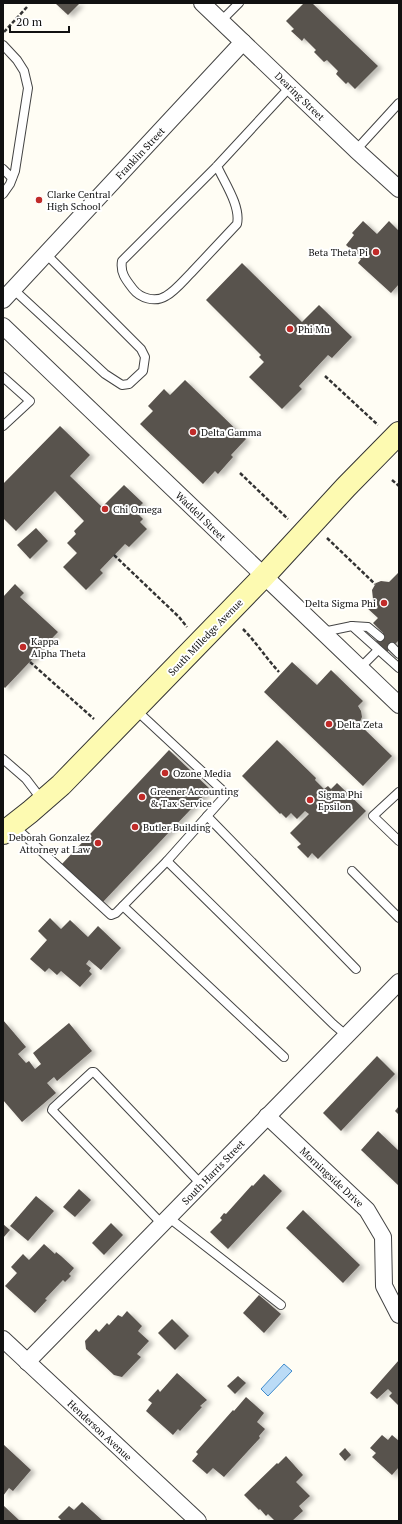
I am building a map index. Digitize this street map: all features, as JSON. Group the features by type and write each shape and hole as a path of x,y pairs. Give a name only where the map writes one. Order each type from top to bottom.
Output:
{"main road":[{"name":"South Milledge Avenue","path":"8,829 43,801 135,709 264,576 392,436"}],"street":[{"name":"Dearing Street","path":"202,3 399,189"},
{"name":"Franklin Street","path":"8,294 244,42"},
{"name":"Waddell Street","path":"3,326 399,705"},
{"name":"South Harris Street","path":"27,1362 399,982"},
{"name":"Morningside Drive","path":"267,1116 367,1210 383,1237 384,1286 399,1315"},
{"name":"Henderson Avenue","path":"3,1339 198,1521"}],"lane":[{"path":"221,21 239,3"},
{"path":"3,45 17,60 24,71 28,88 15,171 3,194"},
{"path":"217,166 237,209 239,217 237,224 167,296 155,300 146,298 135,292 124,278 121,268 122,261 217,166 290,87"},
{"path":"356,150 399,103"},
{"path":"3,169 12,178"},
{"path":"8,294 106,374 122,385 129,384 143,371 145,357 141,349 46,254"},
{"path":"3,377 30,401 3,426"},
{"path":"322,632 352,626 368,627 380,636"},
{"path":"352,626 399,667"},
{"path":"392,647 399,654"},
{"path":"360,668 378,650"},
{"path":"8,829 111,915 116,913 225,796 222,790 135,709"},
{"path":"3,759 26,779 43,801"},
{"path":"399,792 373,816 399,841"},
{"path":"207,816 356,969"},
{"path":"167,860 347,1036"},
{"path":"352,871 399,918"},
{"path":"123,906 284,1057"},
{"path":"201,1184 94,1072 92,1072 53,1108 52,1110 165,1221 281,1305"}],"path":[{"path":"3,33 27,8"},
{"path":"325,376 392,436"},
{"path":"240,474 288,519"},
{"path":"392,480 399,486"},
{"path":"327,538 375,584"},
{"path":"114,555 179,617 187,627"},
{"path":"243,629 256,642 279,672"},
{"path":"30,662 94,719"}],"water":[{"path":"284,1364 292,1371 268,1396 261,1389"}],"building":[{"path":"55,3 80,3 68,15"},
{"path":"304,3 312,3 378,66 355,89 348,82 346,84 336,74 338,71 327,60 324,62 314,52 316,50 304,38 302,41 291,31 294,29 286,21"},
{"name":"Beta Theta Pi","path":"363,221 377,234 389,221 399,231 399,284 391,293 358,263 361,259 346,245 354,235 352,233"},
{"name":"Phi Mu","path":"242,263 302,322 319,305 352,337 332,358 328,355 299,386 302,389 282,409 249,377 264,362 259,357 261,355 206,300"},
{"name":"Delta Gamma","path":"185,380 246,439 231,455 233,457 218,474 215,471 203,484 140,424 153,411 148,406 164,389 170,395"},
{"name":"Chi Omega","path":"60,426 90,455 70,476 102,507 124,485 143,503 135,511 143,519 140,522 147,529 129,547 125,544 100,570 103,573 86,590 63,567 77,553 67,543 76,534 74,531 84,521 55,491 16,531 3,518 3,484"},
{"path":"36,528 48,541 30,559 17,545"},
{"name":"Delta Sigma Phi","path":"398,573 399,640 387,652 376,641 383,633 373,623 378,618 366,607 373,599 372,590 376,583 381,581 389,582"},
{"name":"Kappa Alpha Theta","path":"15,584 24,593 20,597 58,632 5,688 3,686 3,597"},
{"name":"Delta Zeta","path":"292,662 317,685 331,670 363,701 358,706 362,717 359,724 392,756 363,786 264,692"},
{"name":"Sigma Phi Epsilon","path":"277,740 316,778 315,780 324,789 328,786 331,789 337,783 366,811 318,859 312,853 308,858 297,847 301,844 290,833 309,814 305,811 297,819 291,813 286,818 281,813 280,814 242,776"},
{"name":"Butler Building","path":"169,750 210,789 101,904 61,865"},
{"path":"50,918 61,929 70,920 88,937 98,926 121,948 101,970 89,960 86,964 91,968 89,971 92,974 80,987 61,971 57,975 49,968 45,972 30,959 47,940 38,931"},
{"path":"3,1020 26,1047 18,1054 26,1063 29,1061 35,1069 41,1064 33,1053 69,1023 92,1051 57,1081 54,1077 47,1083 56,1093 22,1122 3,1100"},
{"path":"377,1056 395,1074 341,1131 323,1113"},
{"path":"399,1106 399,1115 395,1111"},
{"path":"378,1131 399,1151 399,1186 361,1150"},
{"path":"264,1174 282,1191 228,1249 210,1232 222,1220 220,1218 224,1213 226,1214"},
{"path":"79,1189 91,1200 75,1217 63,1207"},
{"path":"36,1196 54,1211 28,1241 10,1226"},
{"path":"303,1210 360,1265 343,1283 286,1228"},
{"path":"111,1223 123,1235 104,1255 92,1243"},
{"path":"3,1224 10,1230 3,1238"},
{"path":"44,1244 55,1254 56,1252 61,1256 74,1268 69,1274 71,1276 65,1282 63,1280 45,1299 47,1300 35,1313 5,1286 17,1273 11,1267 23,1254 29,1260"},
{"path":"259,1295 281,1314 264,1333 243,1313"},
{"path":"127,1311 142,1326 138,1331 149,1341 137,1354 141,1357 122,1377 114,1375 86,1349 85,1341 96,1329 99,1332 107,1323 109,1325 118,1315 122,1317"},
{"path":"172,1319 189,1336 175,1350 158,1333"},
{"path":"399,1360 398,1405 389,1396 392,1393 388,1389 377,1399 370,1393"},
{"path":"177,1373 207,1400 200,1406 202,1407 180,1431 178,1429 173,1435 146,1411 152,1403 148,1400 158,1389 160,1392"},
{"path":"238,1376 246,1383 235,1394 227,1386"},
{"path":"246,1397 264,1413 257,1422 265,1429 259,1436 260,1438 224,1477 213,1468 207,1474 192,1461 198,1454 196,1452"},
{"path":"382,1435 388,1440 392,1435 399,1441 399,1467 392,1475 372,1457 376,1453 370,1448"},
{"path":"3,1444 31,1470 13,1491 9,1488 3,1496"},
{"path":"345,1448 351,1455 345,1461 339,1454"},
{"path":"286,1456 303,1475 296,1482 310,1496 299,1506 303,1511 292,1521 275,1521 268,1514 266,1516 244,1495"},
{"path":"82,1502 103,1521 62,1521 58,1517 69,1506 74,1510"},
{"path":"3,1505 20,1521 3,1521"}],"place":[{"name":"Clarke Central High School","path":"39,200"},
{"name":"Beta Theta Pi","path":"376,252"},
{"name":"Phi Mu","path":"290,329"},
{"name":"Delta Gamma","path":"193,432"},
{"name":"Chi Omega","path":"105,509"},
{"name":"Delta Sigma Phi","path":"384,603"},
{"name":"Kappa Alpha Theta","path":"23,647"},
{"name":"Delta Zeta","path":"329,724"},
{"name":"Ozone Media","path":"165,773"},
{"name":"Greener Accounting & Tax Service","path":"142,797"},
{"name":"Sigma Phi Epsilon","path":"310,800"},
{"name":"Butler Building","path":"135,827"},
{"name":"Deborah Gonzalez Attorney at Law","path":"98,843"}]}
